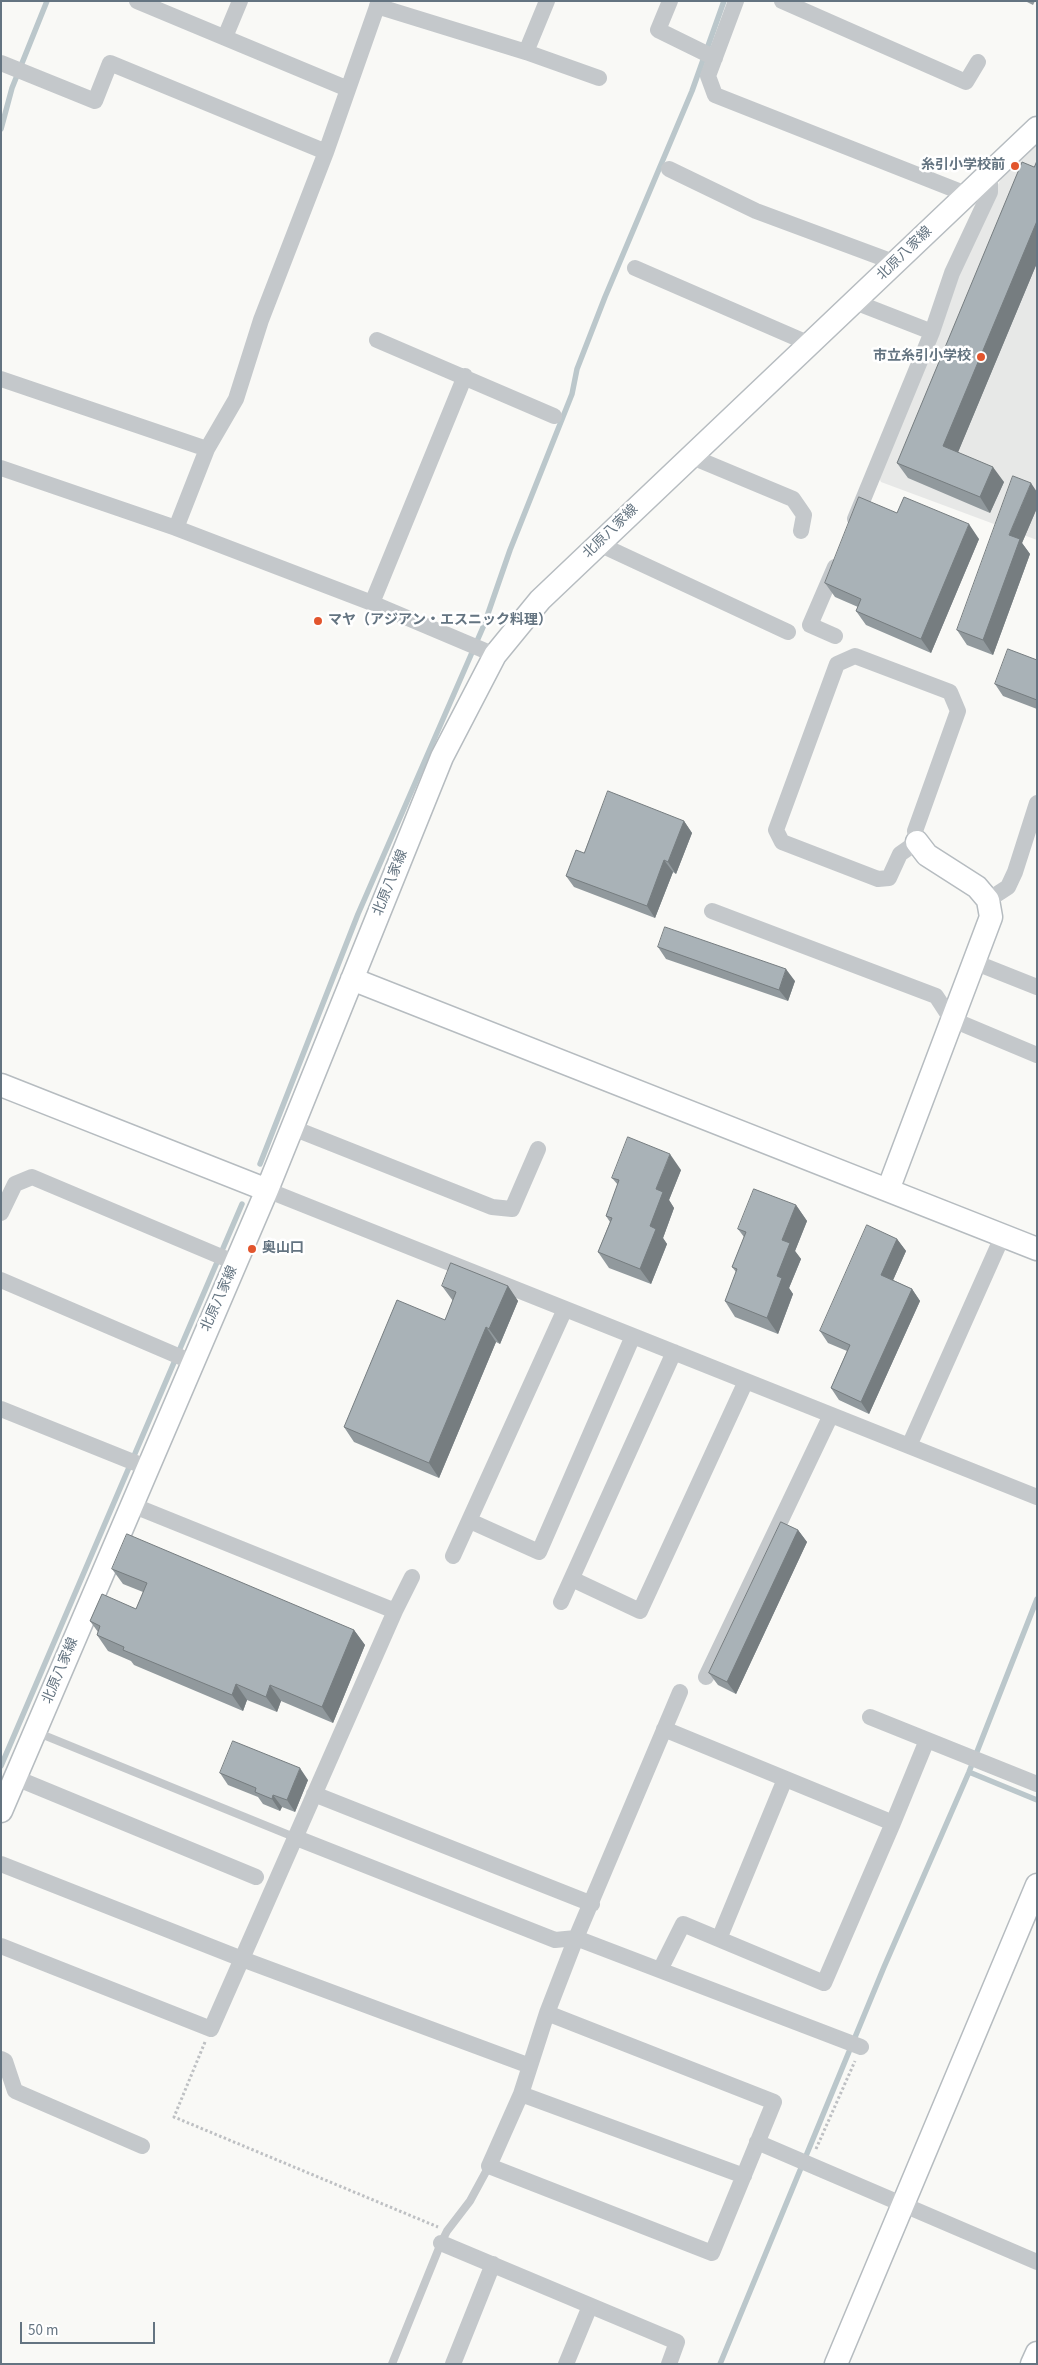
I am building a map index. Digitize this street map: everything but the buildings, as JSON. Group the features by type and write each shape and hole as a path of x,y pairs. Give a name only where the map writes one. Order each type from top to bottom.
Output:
{"main road":[{"name":"北原八家線","path":"1,1811 267,1190 442,757 495,655 540,600 1037,128"},
{"path":"888,1190 991,917 988,900 977,887 927,855 917,842"},
{"path":"352,979 1037,1249"},
{"path":"1,1085 267,1190"},
{"path":"836,2364 1037,1885"},
{"path":"1032,2364 1037,2353"}],"street":[{"path":"137,1 225,36 348,89"},
{"path":"225,36 240,1"},
{"path":"526,52 547,1"},
{"path":"670,1 658,30 715,58"},
{"path":"736,1 708,76 715,95 966,194"},
{"path":"782,1 966,82 978,62"},
{"path":"176,528 207,449 236,399 262,320 326,152 378,4 599,78"},
{"path":"1,63 95,101 110,63 326,152"},
{"path":"669,170 756,211 896,263"},
{"path":"848,535 932,332 952,273 990,192 990,171"},
{"path":"634,268 810,344"},
{"path":"855,302 932,332"},
{"path":"377,340 466,376 554,416"},
{"path":"372,603 466,376"},
{"path":"1,379 207,449"},
{"path":"690,456 793,499 804,515 801,531"},
{"path":"1,468 176,528 372,603 495,655"},
{"path":"599,544 788,632"},
{"path":"834,636 810,626 841,553"},
{"path":"855,656 950,692 956,702 958,711 915,831 917,842 900,854 889,878 878,879 782,842 776,830 838,664 855,656"},
{"path":"988,900 1008,887 1030,848 1037,803"},
{"path":"712,911 936,996 951,1019 1037,1056"},
{"path":"974,962 1037,987"},
{"path":"292,1128 492,1207 512,1209 538,1149"},
{"path":"1,1213 15,1184 32,1176 236,1263"},
{"path":"267,1190 1037,1497"},
{"path":"909,1446 1003,1235"},
{"path":"1,1280 192,1362"},
{"path":"452,1556 470,1521 565,1309"},
{"path":"470,1521 539,1552 633,1336"},
{"path":"561,1602 674,1352"},
{"path":"572,1579 640,1611 746,1381"},
{"path":"1,1409 148,1468"},
{"path":"706,1677 831,1415"},
{"path":"132,1505 395,1611"},
{"path":"1,1946 211,2029 294,1837 412,1577"},
{"path":"547,2013 774,2102 712,2253 489,2166 521,2094 547,2013 576,1938 680,1692"},
{"path":"870,1717 1037,1784"},
{"path":"664,1729 893,1823"},
{"path":"660,1970 683,1924 824,1983 927,1740"},
{"path":"16,1778 256,1876"},
{"path":"719,1939 785,1779"},
{"path":"314,1794 592,1904"},
{"path":"294,1837 555,1940 576,1938 862,2047"},
{"path":"1,1864 242,1959 530,2066"},
{"path":"1,2059 5,2060 15,2091 142,2146"},
{"path":"521,2094 744,2176"},
{"path":"757,2142 1037,2262"},
{"path":"444,2237 492,2264 677,2342 669,2364"},
{"path":"453,2364 492,2264"},
{"path":"566,2364 590,2306"}],"lane":[{"path":"34,1732 294,1837"},
{"path":"392,2364 444,2237 470,2202 489,2166"}],"path":[{"path":"211,2029 174,2117 444,2237"},
{"path":"810,2164 862,2047"}],"shaded area":[{"name":"市立糸引小学校","path":"1037,142 1037,540 881,482 877,473 972,241 1003,174"}],"waterway":[{"path":"1,129 12,88 47,1"},
{"path":"260,1164 358,914 484,625 510,550 572,394 577,369 605,297 692,91 724,1"},
{"path":"1,1766 242,1204"},
{"path":"720,2364 884,1967 969,1772 1037,1599"},
{"path":"969,1772 1037,1800"}],"place":[{"name":"糸引小学校前","path":"1015,166"},
{"name":"市立糸引小学校","path":"981,357"},
{"name":"マヤ（アジアン・エスニック料理）","path":"318,621"},
{"name":"奥山口","path":"252,1249"}]}
